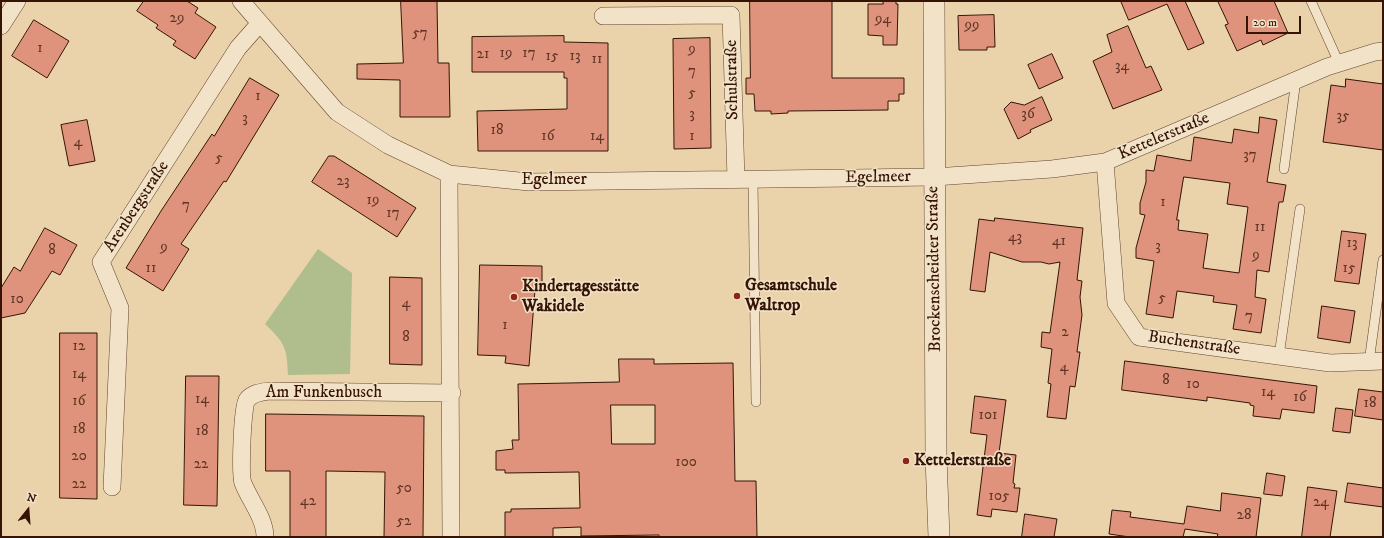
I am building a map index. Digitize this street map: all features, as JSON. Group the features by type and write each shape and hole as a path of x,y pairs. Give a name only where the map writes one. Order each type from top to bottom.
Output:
{"street":[{"path":"1,26 17,1"},
{"name":"Egelmeer","path":"241,1 337,112 388,146 450,174 529,182 934,177"},
{"name":"Brockenscheidter Straße","path":"934,1 936,458 939,537"},
{"name":"Schulstraße","path":"603,16 697,8 732,15 736,179"},
{"name":"Arenbergstraße","path":"112,487 120,308 101,262 238,48 260,23"},
{"name":"Kettelerstraße","path":"934,177 1052,169 1104,162 1296,80 1339,63 1383,51"},
{"name":"Buchenstraße","path":"1104,162 1116,303 1139,337 1330,363 1376,362"},
{"path":"450,174 452,393 451,537"},
{"name":"Am Funkenbusch","path":"265,537 265,528 242,482 243,415 246,402 250,397 262,391 452,393"}],"lane":[{"path":"1311,1 1339,63"},
{"path":"1284,169 1296,80"},
{"path":"753,179 756,402"},
{"path":"1279,356 1300,209"},
{"path":"1376,362 1383,260"}],"green space":[{"path":"318,249 352,273 350,374 288,375 287,358 284,346 277,336 265,324"}],"building":[{"path":"144,1 187,1 198,8 195,13 216,27 195,59 173,45 176,41 156,28 158,25 137,11"},
{"path":"401,1 437,1 438,63 449,63 450,117 400,117 400,80 357,79 357,64 403,63"},
{"path":"750,1 832,1 832,78 904,78 904,94 899,94 899,101 888,101 888,110 788,111 788,113 771,114 771,111 755,111 754,94 746,94 746,78 750,78"},
{"path":"883,1 896,1 896,4 898,4 897,45 883,45 883,36 868,35 868,4 883,4"},
{"path":"1121,1 1185,1 1204,43 1188,50 1167,4 1129,20"},
{"path":"1218,1 1274,1 1288,33 1263,45 1261,40 1237,51 1225,25 1228,24"},
{"path":"994,15 995,47 987,47 987,50 959,50 958,16"},
{"path":"34,20 69,41 47,78 12,56"},
{"path":"1128,26 1146,68 1151,66 1162,90 1113,109 1093,61 1112,52 1107,35"},
{"path":"564,36 564,42 608,43 608,151 478,151 477,111 567,109 567,78 564,78 564,72 472,72 472,37"},
{"path":"710,38 711,148 674,149 673,39"},
{"path":"1052,54 1063,78 1039,89 1028,65"},
{"path":"250,78 279,95 226,182 224,181 181,244 189,249 163,291 126,268 161,211 212,134 214,136"},
{"path":"1346,79 1383,84 1383,150 1323,142 1331,85 1345,87"},
{"path":"1042,97 1052,120 1030,130 1031,132 1018,139 1004,109 1011,102 1024,105"},
{"path":"1260,117 1277,120 1267,182 1286,185 1283,202 1279,202 1269,272 1257,270 1255,297 1266,299 1261,333 1233,329 1237,305 1213,302 1214,296 1177,291 1173,318 1146,314 1154,261 1136,258 1136,248 1145,215 1140,214 1140,203 1146,182 1146,170 1154,171 1157,155 1191,161 1194,137 1232,143 1234,129 1258,133","holes":["1184,177 1230,183 1227,204 1248,207 1239,273 1203,268 1208,234 1178,230 1179,220 1177,220"]},
{"path":"87,120 95,161 69,166 61,125"},
{"path":"329,156 334,156 416,208 397,237 312,182"},
{"path":"995,218 1083,228 1077,280 1082,281 1080,297 1082,315 1077,352 1080,352 1075,387 1070,386 1066,419 1047,417 1051,384 1048,383 1052,349 1041,347 1042,332 1050,333 1060,262 1049,264 1041,262 1022,262 990,252 985,292 970,290 979,219 994,221"},
{"path":"45,228 77,245 60,275 52,271 25,313 1,318 1,288 14,267 20,271"},
{"path":"1342,231 1366,234 1359,284 1335,281"},
{"path":"480,265 542,266 542,290 535,290 529,366 505,363 506,356 478,355"},
{"path":"390,277 422,278 422,365 390,364"},
{"path":"1322,306 1355,311 1350,343 1318,338"},
{"path":"60,333 97,333 97,499 60,498"},
{"path":"619,359 654,359 654,364 733,363 735,481 756,481 757,537 659,537 659,535 581,536 581,527 553,528 553,537 505,537 505,512 511,512 511,509 580,508 579,472 505,473 505,470 496,470 496,451 513,449 512,440 519,440 518,384 619,382","holes":["611,405 655,405 655,444 612,444"]},
{"path":"1125,361 1317,386 1314,413 1282,409 1280,419 1253,416 1254,406 1250,405 1250,403 1207,397 1207,401 1122,390"},
{"path":"186,376 219,376 217,506 184,505"},
{"path":"1359,389 1383,392 1383,420 1355,416"},
{"path":"975,396 1006,400 999,453 1016,455 1013,483 1015,484 1014,488 1020,488 1017,512 992,509 991,517 977,515 987,435 971,433"},
{"path":"1336,408 1353,410 1350,433 1333,431"},
{"path":"266,414 424,416 423,537 384,537 385,472 326,471 326,537 290,537 290,471 266,471"},
{"path":"1267,473 1285,476 1282,496 1264,494"},
{"path":"1348,483 1383,488 1383,507 1345,502"},
{"path":"1308,487 1337,491 1330,537 1302,537"},
{"path":"1222,493 1261,498 1256,537 1217,537 1218,534 1185,529 1183,537 1130,537 1109,534 1112,510 1131,512 1130,517 1184,524 1187,506 1220,511"},
{"path":"1025,514 1057,519 1054,537 1022,537"}],"place":[{"name":"Gesamtschule Waltrop","path":"737,296"},
{"name":"Kindertagesstätte Wakidele","path":"514,297"},
{"name":"Kettelerstraße","path":"906,461"}]}
